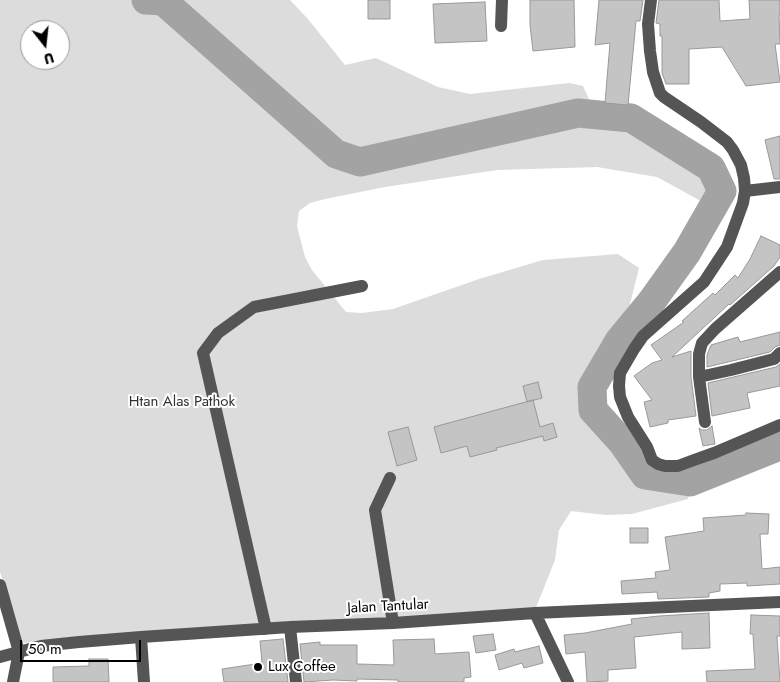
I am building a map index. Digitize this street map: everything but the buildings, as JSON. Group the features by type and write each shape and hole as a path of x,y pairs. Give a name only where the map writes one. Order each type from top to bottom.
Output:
{"street":[{"path":"501,26 502,0"},
{"path":"651,0 648,24 650,51 653,72 660,93 727,142 741,165 745,191 743,203 727,247 704,282 643,336 620,373 620,397 628,417 652,460 665,466 678,466 780,425"},
{"path":"745,191 780,188"},
{"path":"705,422 699,354 702,344 780,272"},
{"path":"266,629 203,353 218,333 254,307 362,286"},
{"path":"700,377 774,358 780,353"},
{"path":"390,478 375,510 393,623"},
{"path":"0,584 19,652 13,682"},
{"name":"Jalan Tantular","path":"0,658 41,646 141,637 535,613 780,602"},
{"path":"535,613 568,682"},
{"path":"290,627 296,682"},
{"path":"141,637 144,682"}],"green space":[{"name":"Htan Alas Pathok","path":"0,0 290,0 345,65 376,58 438,87 470,94 569,83 583,86 589,99 598,110 646,122 724,176 732,190 730,204 713,205 699,200 657,177 597,167 497,170 385,187 325,199 310,203 299,211 297,226 305,257 312,270 346,312 362,313 393,309 479,279 543,260 618,254 639,268 630,304 616,339 588,386 589,411 619,445 643,478 689,486 688,499 632,514 606,515 571,511 559,530 555,560 535,610 22,643 0,572"}],"waterway":[{"path":"146,0 163,1 336,154 360,162 578,113 631,118 711,168 722,191 687,252 652,301 619,341 592,387 593,410 622,442 645,475 690,482 780,446"}],"place":[{"name":"Lux Coffee","path":"258,667"}]}
